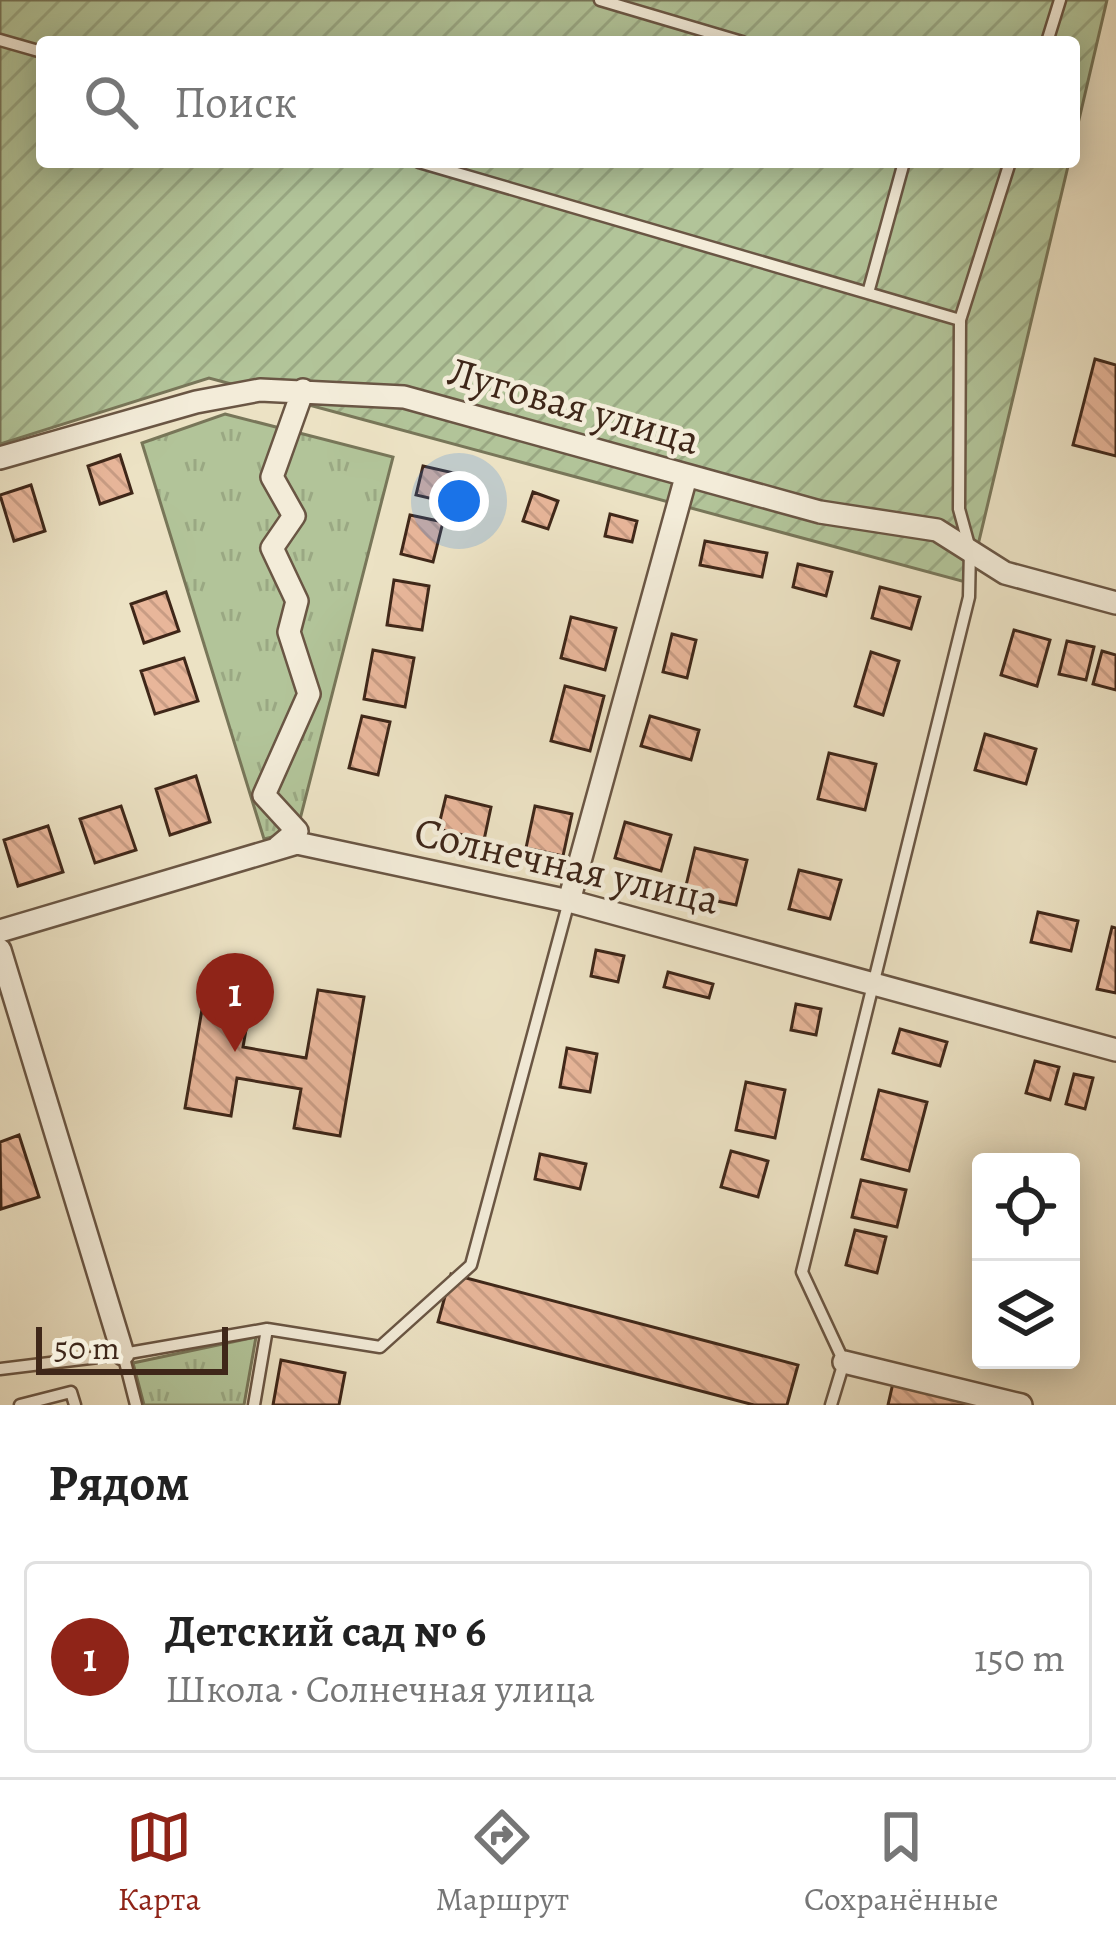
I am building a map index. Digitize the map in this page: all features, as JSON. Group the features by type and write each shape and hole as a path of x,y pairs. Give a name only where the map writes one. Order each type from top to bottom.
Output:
{"street":[{"name":"Луговая улица","path":"0,458 196,402 260,390 404,397 820,512 937,530 1005,573 1116,603"},
{"path":"272,851 297,831 264,795 309,694 289,632 296,601 272,548 293,516 272,477 303,390"},
{"path":"569,901 686,477"},
{"name":"Солнечная улица","path":"0,931 297,843 569,901 1116,1050"},
{"path":"0,950 122,1354"},
{"path":"844,1361 1021,1405"}],"lane":[{"path":"599,0 722,36"},
{"path":"1049,36 1060,0"},
{"path":"0,40 36,50"},
{"path":"439,168 961,320"},
{"path":"868,293 902,168"},
{"path":"831,1405 844,1361 802,1272 969,596 970,549 959,509 961,320 1008,168"},
{"path":"0,1369 267,1329 380,1347 471,1265 569,901"},
{"path":"254,1405 267,1329"},
{"path":"122,1354 136,1405"},
{"path":"20,1405 71,1392 75,1405"}],"green space":[{"path":"0,0 1107,0 1080,115 1080,36 36,36 36,168 1068,168 969,583 209,378 0,444"},
{"path":"225,414 393,457 297,831 264,839 142,443"},
{"path":"256,1337 244,1405 144,1405 133,1363"}],"building":[{"path":"1095,359 1116,365 1116,456 1073,445"},
{"path":"120,455 132,493 100,504 88,466"},
{"path":"423,466 454,473 446,502 416,495"},
{"path":"31,485 45,531 14,541 0,495"},
{"path":"533,492 558,501 548,529 523,521"},
{"path":"610,514 637,521 632,542 605,536"},
{"path":"410,515 443,522 433,562 401,554"},
{"path":"705,541 767,553 762,577 700,565"},
{"path":"798,564 832,572 826,596 793,587"},
{"path":"394,580 429,586 422,630 387,625"},
{"path":"880,587 920,597 911,629 872,618"},
{"path":"166,592 179,631 144,643 131,604"},
{"path":"571,617 616,628 605,670 561,658"},
{"path":"1014,630 1050,640 1037,686 1001,675"},
{"path":"672,634 696,640 687,678 663,672"},
{"path":"1067,641 1094,647 1086,680 1059,674"},
{"path":"373,650 414,658 405,707 364,699"},
{"path":"1102,651 1116,655 1116,690 1093,684"},
{"path":"871,652 899,661 883,715 855,706"},
{"path":"184,658 198,701 155,714 141,671"},
{"path":"565,686 604,696 590,751 551,741"},
{"path":"362,716 390,722 378,775 349,768"},
{"path":"650,716 699,730 691,760 641,746"},
{"path":"985,734 1036,749 1026,784 975,770"},
{"path":"829,753 876,764 865,810 818,799"},
{"path":"196,776 210,822 170,835 156,789"},
{"path":"446,796 491,807 484,840 438,829"},
{"path":"121,806 136,850 95,863 80,819"},
{"path":"535,806 572,814 563,856 526,848"},
{"path":"625,822 671,835 661,871 615,858"},
{"path":"48,826 63,872 18,886 4,840"},
{"path":"695,848 747,860 736,905 684,894"},
{"path":"799,870 841,880 830,919 789,909"},
{"path":"1038,912 1078,921 1071,951 1031,942"},
{"path":"1112,927 1116,928 1116,993 1097,989"},
{"path":"596,950 624,956 618,982 591,976"},
{"path":"209,969 255,977 243,1047 306,1058 318,990 364,997 340,1136 294,1128 301,1089 237,1078 231,1116 185,1108"},
{"path":"668,972 713,984 709,998 664,987"},
{"path":"796,1004 821,1009 816,1035 791,1030"},
{"path":"900,1029 947,1042 940,1066 893,1053"},
{"path":"567,1048 597,1054 590,1092 560,1087"},
{"path":"1035,1061 1059,1067 1050,1100 1026,1093"},
{"path":"1074,1074 1093,1078 1085,1109 1066,1104"},
{"path":"746,1082 785,1090 775,1138 736,1130"},
{"path":"879,1090 927,1102 909,1171 862,1159"},
{"path":"19,1135 39,1197 1,1209 0,1142"},
{"path":"731,1151 768,1161 758,1197 721,1187"},
{"path":"540,1154 586,1164 580,1189 535,1179"},
{"path":"861,1180 906,1190 897,1227 852,1217"},
{"path":"855,1230 886,1237 877,1273 846,1265"},
{"path":"451,1274 798,1365 787,1405 754,1405 438,1322"},
{"path":"281,1360 345,1373 339,1405 273,1405"},
{"path":"893,1383 985,1405 888,1405"}],"place":[{"name":"Детский сад № 6","path":"235,1052"}]}
